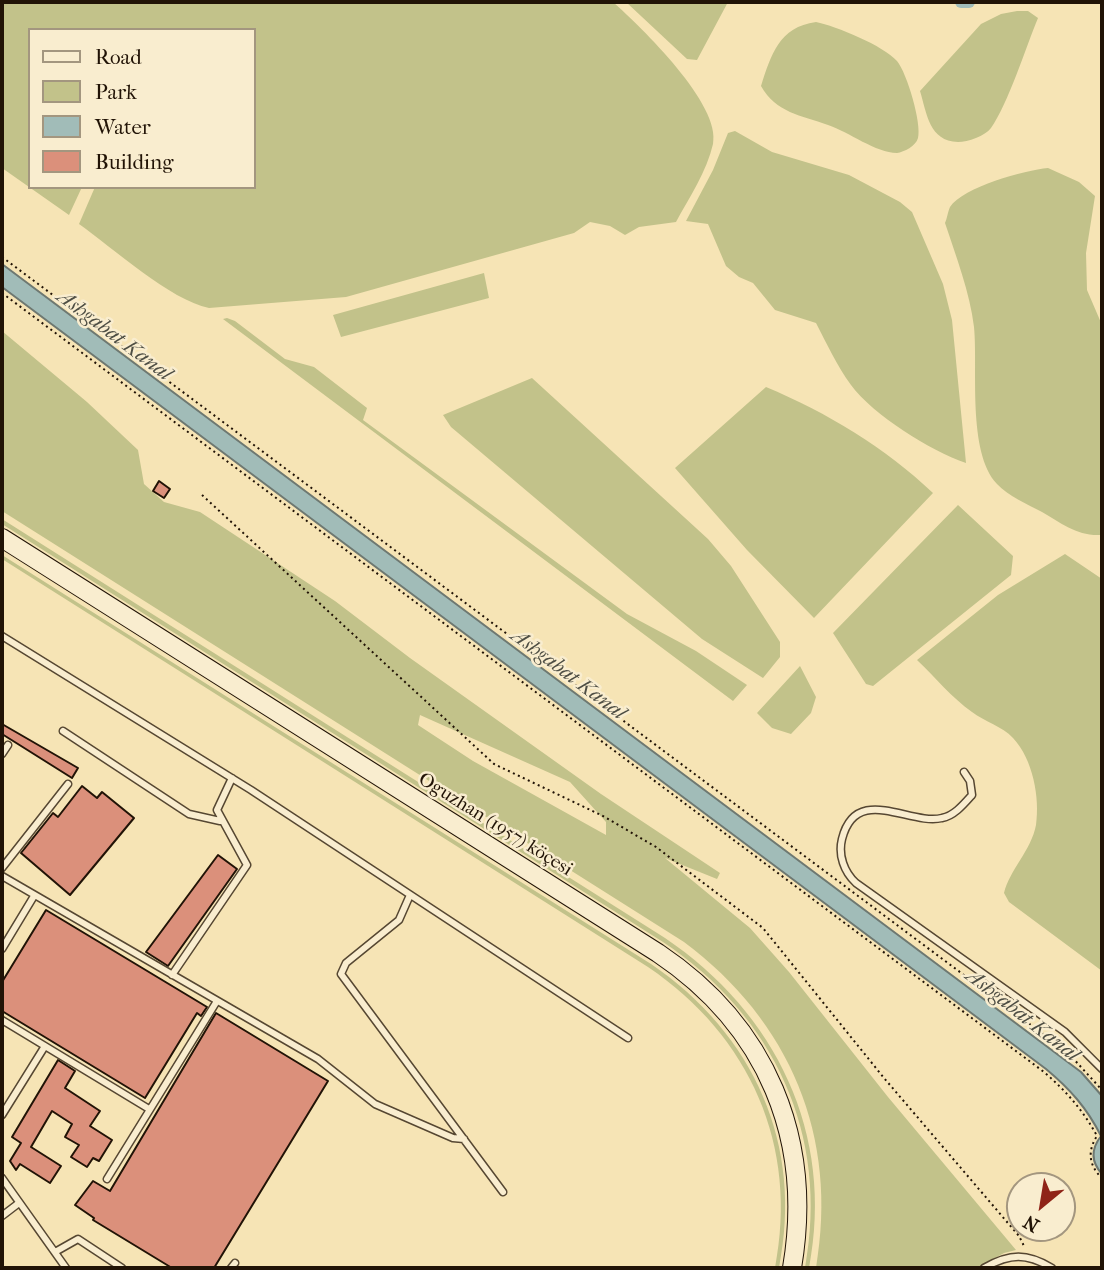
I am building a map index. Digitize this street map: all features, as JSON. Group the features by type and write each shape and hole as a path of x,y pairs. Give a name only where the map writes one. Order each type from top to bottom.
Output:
{"main road":[{"name":"Oguzhan (1957) köçesi","path":"2,538 658,953 712,996 757,1054 776,1092 788,1127 799,1197 792,1268"}],"lane":[{"path":"2,635 232,778 628,1038"},
{"path":"64,731 189,814 220,821"},
{"path":"2,754 8,745"},
{"path":"964,772 970,781 972,795 950,815 927,819 883,809 863,812 845,830 841,849 843,865 856,883 1065,1031 1102,1069"},
{"path":"172,975 247,865 220,821 218,803 232,778"},
{"path":"2,868 68,784"},
{"path":"2,876 318,1059 375,1104 453,1138 464,1139"},
{"path":"410,895 399,920 346,963 341,974 503,1192"},
{"path":"2,949 34,896"},
{"path":"107,1179 217,1001"},
{"path":"2,1020 149,1109"},
{"path":"2,1115 45,1046"},
{"path":"2,1178 66,1268"},
{"path":"2,1216 19,1203"},
{"path":"55,1252 78,1239 122,1268"},
{"path":"984,1268 1012,1256 1029,1256 1052,1268"}],"path":[{"path":"2,257 1060,1047 1102,1090"},
{"path":"2,293 1044,1072 1073,1099 1087,1117 1097,1136 1092,1145 1091,1159 1102,1178"},
{"path":"202,495 494,764 603,816 656,847 763,928 884,1078 1019,1236 1029,1256"}],"green space":[{"path":"2,2 613,2 642,29 693,89 712,128 713,144 702,174 676,222 639,227 625,235 610,226 590,222 574,233 346,297 209,308 177,295 79,224 94,189 256,189 256,28 28,28 28,186 2,168"},
{"path":"626,2 728,2 697,60 687,59"},
{"path":"1028,11 1038,18 1010,90 991,128 971,140 958,142 941,137 927,117 920,91 981,24 1001,14"},
{"path":"816,22 859,37 882,49 897,61 909,87 918,122 918,138 912,146 897,153 880,150 836,128 790,112 767,95 761,86 778,44 793,30"},
{"path":"735,131 772,152 849,175 900,202 912,212 943,284 952,320 966,463 920,441 873,408 846,378 816,323 775,310 753,283 739,277 726,266 708,224 686,221 713,170 728,133"},
{"path":"1048,168 1079,182 1095,196 1086,253 1087,290 1102,325 1100,535 1077,531 1018,499 997,484 988,470 981,452 978,431 972,314 945,223 950,207 981,186 1010,176"},
{"path":"32,189 81,189 69,215"},
{"path":"484,273 489,298 341,337 333,315"},
{"path":"223,319 235,321 285,359 314,367 367,408 363,420 627,614 696,651 747,685 733,701"},
{"path":"2,331 87,402 138,450 144,484 164,502 200,512 335,601 601,794 720,873 717,879 665,858 750,928 1006,1238 1006,1242 1016,1250 1004,1253 977,1268 816,1268 821,1220 820,1173 812,1128 798,1086 778,1045 753,1008 721,973 684,942 2,511","holes":["420,715 570,782 606,822 606,835 473,761 418,725"]},
{"path":"532,378 708,539 731,566 780,642 780,657 763,678 702,639 451,427 443,415"},
{"path":"766,387 854,432 896,461 933,493 814,618 747,550 675,468"},
{"path":"958,505 1013,556 1011,575 873,686 866,684 833,633"},
{"path":"2,519 665,938 704,968 738,1002 766,1040 788,1081 804,1124 813,1170 815,1218 809,1268 805,1268 811,1219 809,1171 800,1126 785,1083 763,1043 736,1005 702,972 663,942 2,524"},
{"path":"1065,554 1102,579 1102,971 1009,902 1004,893 1007,884 1030,843 1036,825 1036,791 1026,757 1013,738 965,706 917,660 998,595"},
{"path":"2,555 651,964 687,992 718,1024 743,1059 763,1096 777,1136 784,1178 785,1222 779,1268 775,1268 781,1223 780,1179 772,1137 759,1098 739,1060 714,1026 684,995 648,967 2,559"},
{"path":"800,666 816,697 811,713 791,734 772,728 757,713"}],"water":[{"path":"2,264 1081,1072 1102,1096 1102,1174 1094,1155 1095,1146 1101,1136 1077,1100 1046,1069 2,287"}],"building":[{"path":"159,481 170,489 164,498 153,491"},
{"path":"2,724 78,768 72,778 2,734"},
{"path":"82,786 97,798 102,792 134,818 70,895 21,853 53,813 58,817"},
{"path":"218,855 237,869 168,966 146,952"},
{"path":"46,910 207,1007 201,1016 197,1013 145,1098 2,1011 2,982"},
{"path":"216,1013 328,1081 214,1268 172,1268 93,1220 94,1218 75,1205 93,1181 110,1191"},
{"path":"58,1060 75,1071 65,1088 100,1111 90,1126 112,1140 99,1161 93,1158 87,1167 71,1157 79,1145 65,1137 72,1124 52,1111 31,1147 61,1166 50,1183 20,1164 16,1170 10,1161 21,1143 12,1137"}],"waterway":[{"path":"961,2 969,2"}],"water label":[{"name":"Ashgabat Kanal","path":"114,336"},
{"name":"Ashgabat Kanal","path":"568,675"},
{"name":"Ashgabat Kanal","path":"1022,1016"}]}
